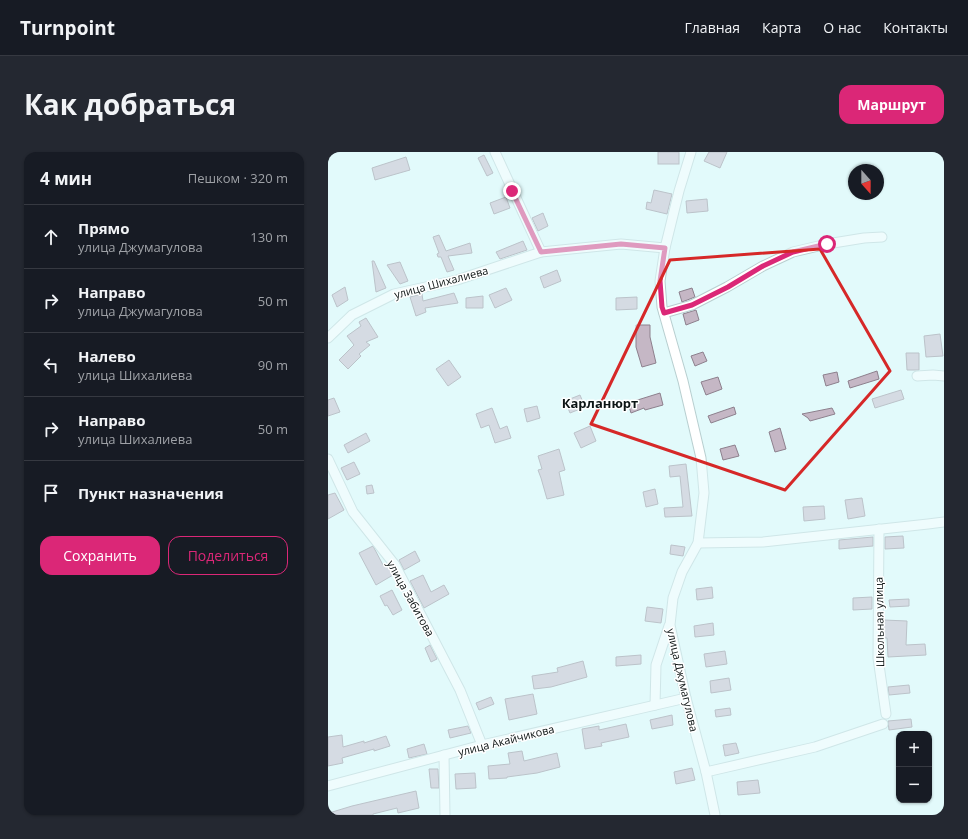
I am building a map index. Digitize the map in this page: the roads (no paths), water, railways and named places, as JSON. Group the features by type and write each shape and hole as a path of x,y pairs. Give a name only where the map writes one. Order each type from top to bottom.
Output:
{"street":[{"path":"495,152 541,252"},
{"name":"улица Джумагулова","path":"691,152 679,190 665,248 660,281 662,307 683,381 700,458 704,493 698,543 682,572 673,598 670,625 686,698 706,772 715,815"},
{"path":"664,313 692,305 728,287 763,266 793,252 827,244 864,238 882,237"},
{"name":"улица Шихалиева","path":"328,338 352,315 394,294 457,280 541,252 621,244 665,248"},
{"path":"916,376 944,376"},
{"name":"улица Забитова","path":"328,459 353,512 395,566 460,690 482,745"},
{"path":"698,543 763,542 944,522"},
{"name":"Школьная улица","path":"879,529 878,658 886,714"},
{"path":"654,705 656,665 670,625"},
{"name":"улица Акайчикова","path":"328,786 482,745 686,698"},
{"path":"706,772 815,747 883,724"},
{"path":"444,755 445,815"}],"district":[{"name":"Карланюрт","path":"600,403"}]}
